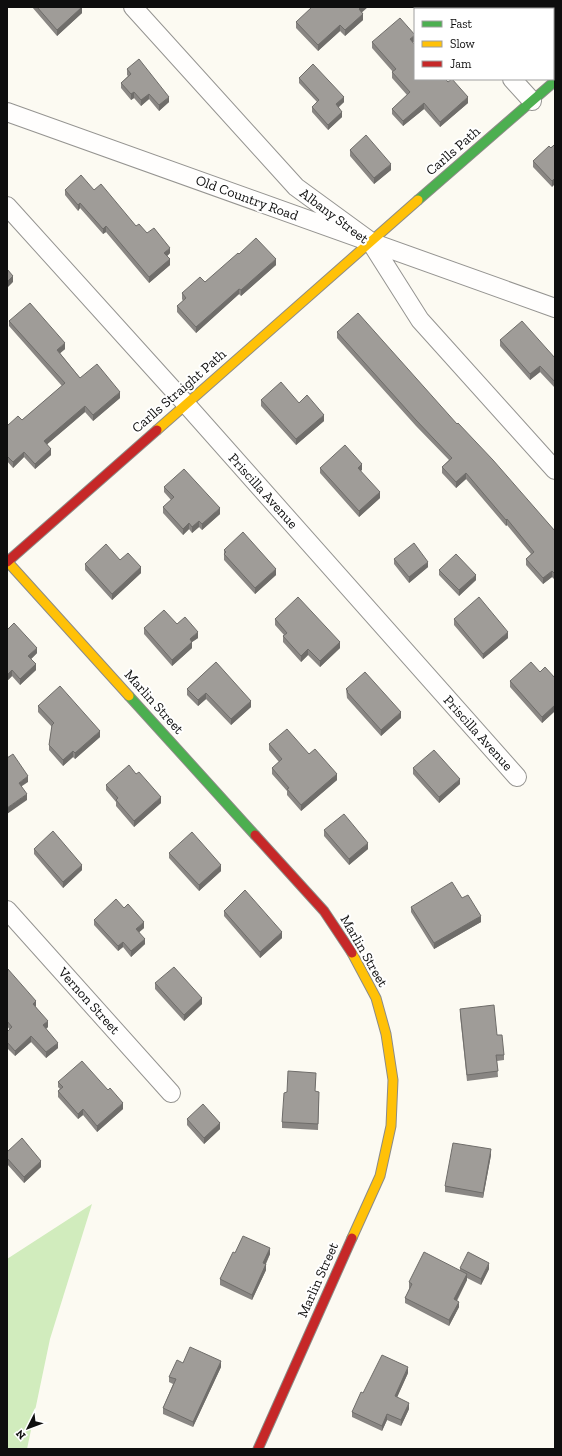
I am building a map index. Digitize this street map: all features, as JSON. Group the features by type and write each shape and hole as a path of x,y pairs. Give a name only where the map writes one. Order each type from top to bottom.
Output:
{"street":[{"name":"Albany Street","path":"133,7 296,187 370,241 420,320 555,470"},
{"path":"513,80 532,101"},
{"name":"Carlls Path","path":"370,241 555,81"},
{"name":"Old Country Road","path":"7,112 555,308"},
{"name":"Priscilla Avenue","path":"7,206 186,404 517,777"},
{"name":"Carlls Straight Path","path":"7,562 370,241"},
{"name":"Marlin Street","path":"7,562 324,911 355,957 376,998 384,1027 393,1080 391,1126 380,1176 258,1449"},
{"name":"Vernon Street","path":"7,910 171,1093"}],"green space":[{"path":"92,1204 50,1339 27,1449 7,1449 7,1259"}],"building":[{"path":"37,7 82,7 57,30"},
{"path":"312,7 361,7 359,9 363,14 345,30 340,25 318,45 296,22"},
{"path":"524,7 555,7 555,11 554,12 554,8"},
{"path":"400,18 414,34 410,39 414,44 414,80 446,80 448,82 453,80 468,97 440,122 424,103 403,121 392,109 410,92 392,72 396,69 372,42"},
{"path":"139,59 169,97 159,105 149,94 141,100 134,92 131,94 121,83 131,74 127,69"},
{"path":"313,64 344,97 336,104 342,112 328,125 312,107 319,100 299,78"},
{"path":"366,135 391,164 374,178 350,150"},
{"path":"555,144 555,178 552,181 533,161 549,146 551,148"},
{"path":"81,175 94,190 101,184 136,226 139,224 147,233 154,228 170,248 164,253 170,259 149,277 106,226 103,229 80,203 78,205 65,190"},
{"path":"256,238 276,259 196,327 177,306 186,298 182,293 200,277 205,282"},
{"path":"7,269 13,276 7,282"},
{"path":"30,303 65,343 57,350 80,378 97,364 120,392 93,415 85,406 44,441 51,449 35,464 24,452 13,462 7,456 7,426 18,416 22,420 65,383 9,321"},
{"path":"358,313 457,424 458,423 493,460 555,531 555,574 552,571 543,578 526,559 534,552 466,473 456,482 442,467 452,458 337,332"},
{"path":"522,321 555,358 555,382 540,366 530,374 500,340"},
{"path":"281,382 299,403 307,395 324,415 296,439 261,400"},
{"path":"345,445 362,464 358,468 380,492 359,511 320,468"},
{"path":"184,469 220,508 202,524 199,521 192,527 189,523 183,529 163,507 174,497 164,487"},
{"path":"243,532 276,569 255,588 224,554 226,552 224,550"},
{"path":"414,543 428,562 409,577 394,559"},
{"path":"106,544 120,560 128,553 141,567 112,594 85,564"},
{"path":"456,554 476,575 459,590 439,570"},
{"path":"298,597 340,642 320,661 308,649 301,656 283,636 287,633 275,619"},
{"path":"479,597 508,632 483,654 454,619"},
{"path":"164,610 177,624 185,617 198,632 190,639 192,642 172,660 144,628"},
{"path":"14,623 37,648 28,656 36,664 20,679 12,670 7,675 7,630"},
{"path":"216,662 251,701 231,719 206,693 198,700 187,689"},
{"path":"531,662 540,672 545,667 555,678 555,705 542,717 510,681"},
{"path":"365,672 401,712 381,730 346,689"},
{"path":"60,686 100,731 75,753 73,751 63,760 49,745 52,725 54,723 38,706"},
{"path":"287,729 309,754 315,749 337,774 301,805 272,768 282,759 269,744"},
{"path":"434,750 460,779 439,797 413,768"},
{"path":"13,754 28,776 19,783 27,794 7,808 7,758"},
{"path":"129,765 136,774 139,772 161,797 134,821 116,800 118,798 106,785"},
{"path":"344,814 368,843 349,859 324,830"},
{"path":"53,831 82,865 63,882 34,849"},
{"path":"192,832 221,865 199,885 169,853"},
{"path":"452,882 462,898 468,895 481,916 434,943 411,907"},
{"path":"245,890 282,932 260,952 224,911"},
{"path":"116,899 124,908 128,904 144,922 136,929 145,939 131,951 123,942 118,946 94,920"},
{"path":"174,967 202,998 184,1015 155,983"},
{"path":"7,968 36,1001 33,1004 48,1021 43,1025 58,1043 46,1052 31,1036 15,1051 7,1042 7,1032 12,1027 7,1021"},
{"path":"494,1005 497,1035 502,1035 504,1055 496,1055 498,1071 467,1075 460,1009"},
{"path":"82,1061 108,1090 110,1088 123,1103 97,1126 83,1109 78,1114 58,1091 63,1087 58,1082"},
{"path":"288,1071 316,1073 315,1091 319,1092 318,1124 282,1122 284,1093 287,1092"},
{"path":"203,1104 220,1123 204,1138 187,1119"},
{"path":"22,1138 41,1161 24,1177 7,1158 7,1152"},
{"path":"453,1143 491,1149 483,1193 445,1186"},
{"path":"243,1236 270,1248 263,1263 266,1264 252,1295 220,1279 233,1252 235,1253"},
{"path":"424,1252 467,1274 454,1299 459,1302 449,1320 405,1298 412,1284 409,1282"},
{"path":"468,1252 489,1263 481,1279 460,1268"},
{"path":"190,1347 221,1361 193,1422 163,1408 176,1379 169,1377 177,1360 183,1363"},
{"path":"382,1355 408,1367 395,1396 409,1403 401,1420 387,1414 382,1426 352,1412 361,1392 363,1393"}],"traffic: fast":[{"path":"418,200 555,81"},
{"path":"129,696 255,835"}],"traffic: slow":[{"path":"157,430 418,200"},
{"path":"7,561 129,696"},
{"path":"352,953 376,998 386,1034 393,1080 391,1126 380,1176 352,1238"}],"traffic: jam":[{"path":"7,562 157,430"},
{"path":"255,835 324,911 352,953"},
{"path":"258,1449 352,1238"}]}
